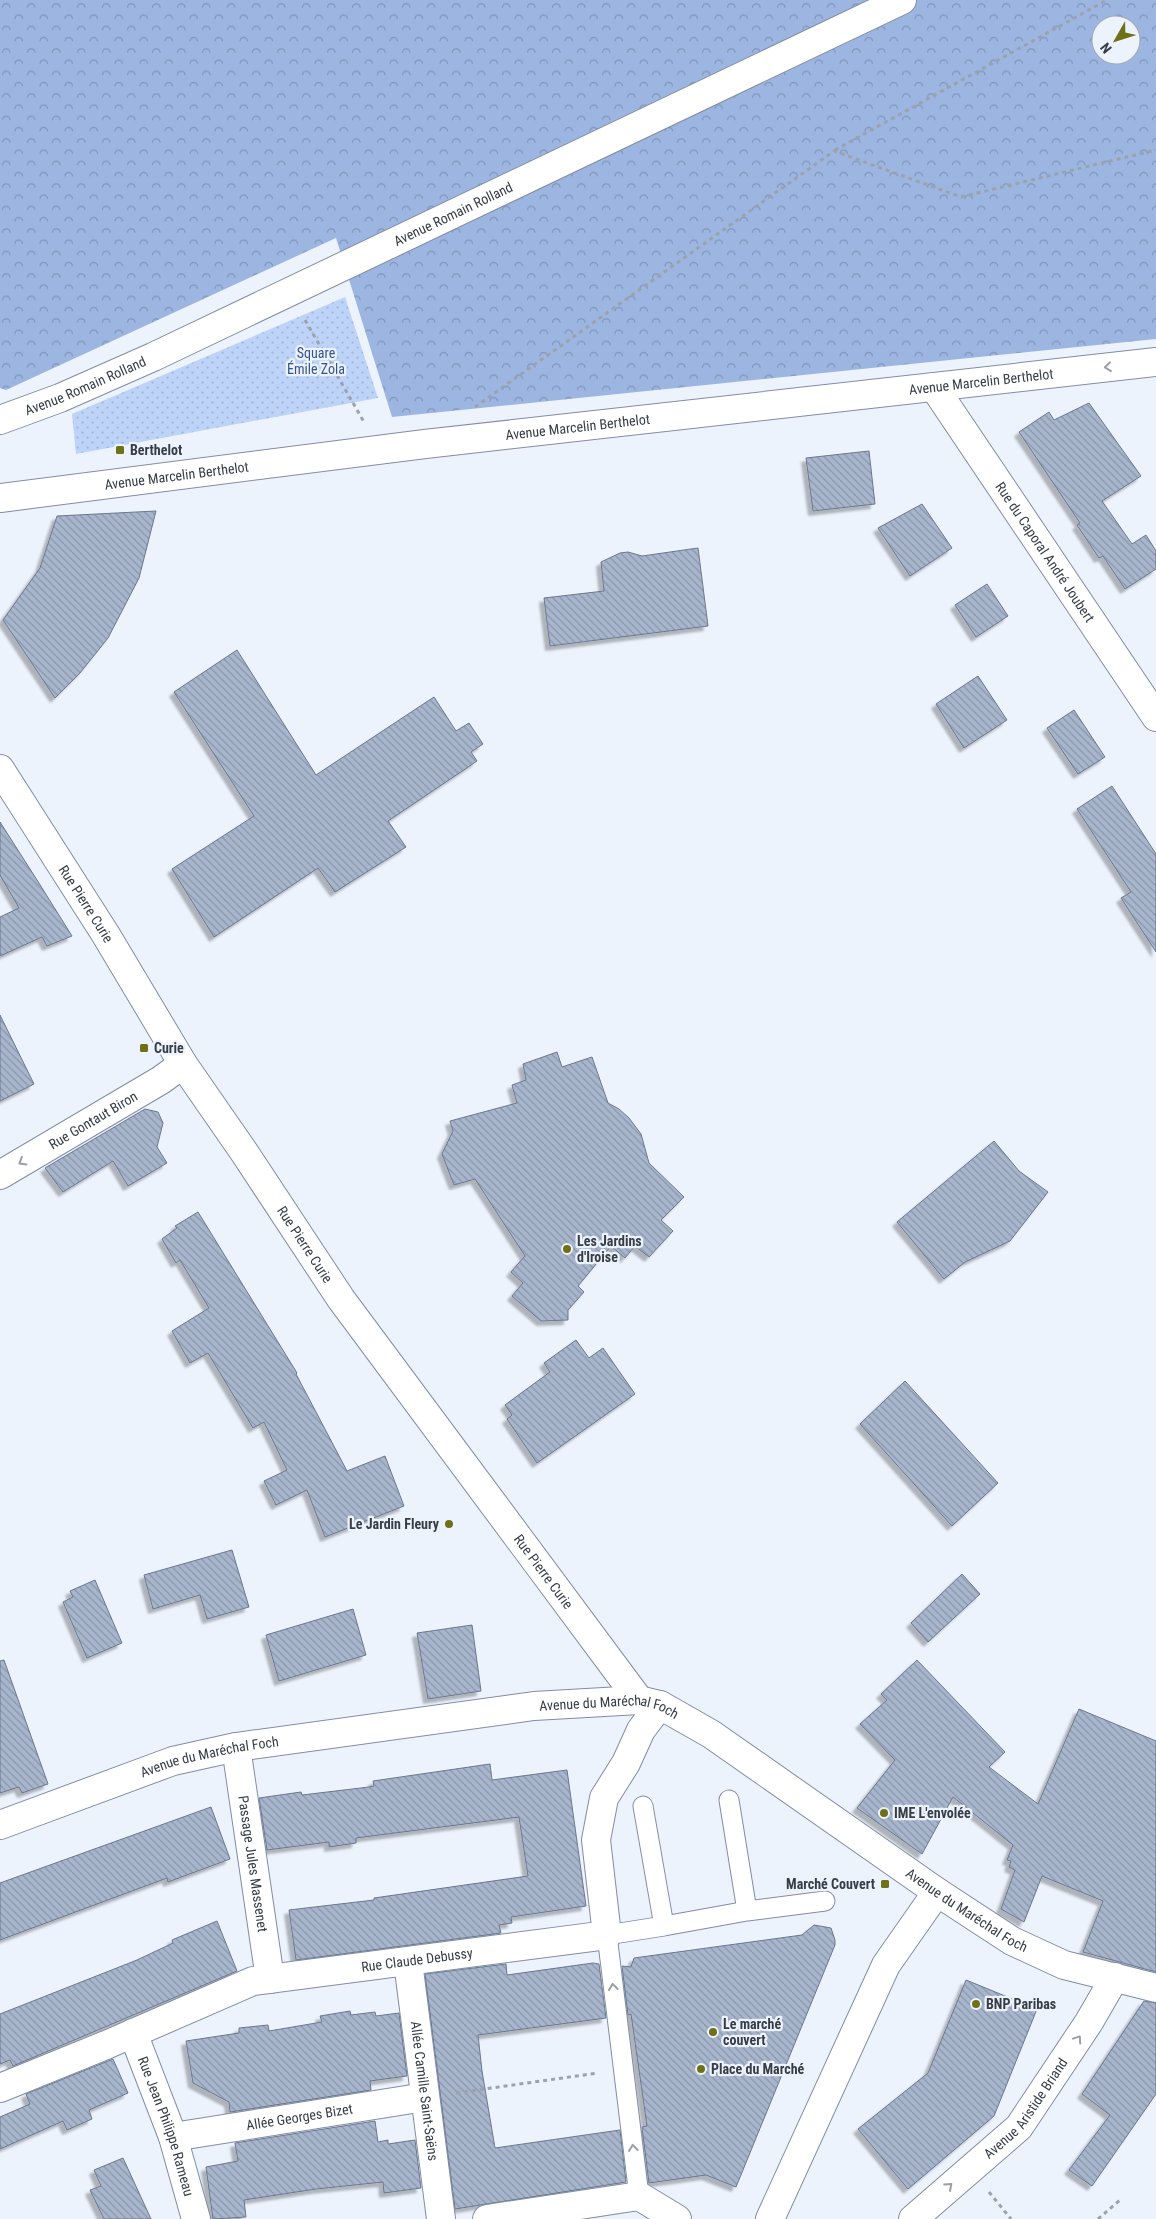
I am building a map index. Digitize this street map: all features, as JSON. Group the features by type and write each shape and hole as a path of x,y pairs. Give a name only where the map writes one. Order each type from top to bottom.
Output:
{"street":[{"name":"Avenue Romain Rolland","path":"0,420 60,398 153,357 902,0"},
{"name":"Avenue Marcelin Berthelot","path":"0,498 425,444 1156,362"},
{"name":"Rue du Caporal André Joubert","path":"934,387 1156,717"},
{"name":"Rue Pierre Curie","path":"0,769 106,936 183,1064 244,1152 341,1299 650,1703"},
{"name":"Rue Gontaut Biron","path":"0,1175 161,1080 183,1064"},
{"name":"Avenue du Maréchal Foch","path":"0,1825 173,1761 236,1747 534,1706 650,1703 711,1734 937,1892 1012,1941 1064,1965 1156,1988"},
{"path":"607,1935 596,1840 604,1798 626,1763 641,1730 650,1703"},
{"name":"Passage Jules Massenet","path":"236,1747 270,1979"},
{"path":"770,2219 886,1966 937,1892"},
{"name":"Rue Claude Debussy","path":"0,2088 253,1981 607,1935"},
{"name":"Allée Camille Saint-Saëns","path":"408,1962 441,2219"},
{"name":"Avenue Aristide Briand","path":"913,2219 1019,2127 1090,2022 1114,1977"},
{"name":"Rue Jean Philippe Rameau","path":"133,2033 173,2137 196,2219"},
{"name":"Allée Georges Bizet","path":"173,2137 425,2097"},
{"path":"487,2219 639,2196 677,2219"}],"lane":[{"path":"728,1800 747,1911"},
{"path":"643,1806 664,1926"},
{"path":"639,2196 607,1935 747,1911 825,1901"}],"path":[{"path":"472,409 834,151 1107,0"},
{"path":"834,151 961,197 1156,150"},
{"path":"297,323 306,320 366,425"},
{"path":"425,2097 624,2070"},
{"path":"1098,2219 1120,2200"}],"green space":[{"path":"0,0 1156,0 1156,339 392,417 336,238 6,390 0,388"},
{"name":"Square Émile Zola","path":"345,297 378,398 76,454 72,414"}],"building":[{"path":"1089,403 1141,476 1102,501 1132,544 1146,535 1156,551 1156,569 1125,589 1103,556 1099,558 1077,525 1080,523 1019,432 1049,412 1054,420"},
{"path":"869,451 875,504 813,511 806,458"},
{"path":"922,504 952,548 910,576 878,528"},
{"path":"156,511 139,578 108,638 80,673 55,698 3,620 40,568 57,516"},
{"path":"698,548 708,626 550,646 544,598 604,591 601,562 620,553 628,552 642,556"},
{"path":"987,584 1008,616 976,637 955,605"},
{"path":"237,650 316,775 434,697 456,731 469,723 483,744 471,752 477,761 388,821 406,847 335,892 318,868 214,937 172,869 254,816 174,692"},
{"path":"978,676 1007,720 964,748 936,704"},
{"path":"1074,710 1105,757 1078,774 1047,728"},
{"path":"1112,786 1156,854 1156,952 1121,898 1131,892 1077,809"},
{"path":"0,822 72,936 47,946 42,937 0,956 0,917 19,908 0,875"},
{"path":"0,1015 34,1084 0,1101"},
{"name":"Les Jardins d'Iroise","path":"557,1052 562,1067 592,1057 608,1103 619,1109 629,1118 641,1134 649,1163 684,1197 661,1220 673,1231 649,1257 635,1246 625,1258 611,1246 578,1286 584,1292 568,1310 568,1320 541,1321 512,1296 523,1283 511,1272 525,1256 475,1179 454,1185 442,1154 453,1131 450,1121 517,1103 512,1085 526,1080 523,1064"},
{"path":"145,1109 158,1112 163,1123 157,1147 167,1163 128,1186 113,1161 63,1192 45,1168"},
{"path":"994,1141 1019,1171 1048,1192 1010,1241 965,1262 944,1279 897,1222"},
{"path":"198,1212 297,1373 347,1471 385,1456 404,1506 325,1537 307,1490 276,1505 264,1481 287,1470 264,1422 253,1428 208,1353 190,1363 172,1331 209,1308 180,1260 176,1263 162,1239 177,1228 175,1226"},
{"path":"576,1340 589,1358 603,1348 635,1394 537,1463 507,1419 512,1415 505,1405 550,1372 544,1363"},
{"path":"905,1381 998,1483 952,1526 860,1424"},
{"path":"232,1550 249,1607 207,1619 200,1595 153,1609 144,1575"},
{"path":"962,1574 980,1594 928,1642 911,1623"},
{"path":"95,1580 122,1643 87,1658 63,1602 73,1597 70,1591"},
{"path":"353,1609 366,1655 279,1681 266,1635"},
{"path":"472,1625 481,1691 428,1699 417,1633"},
{"path":"4,1660 48,1784 22,1793 19,1787 0,1793 0,1661"},
{"path":"917,1660 1005,1752 989,1767 1038,1804 1079,1709 1156,1741 1156,1972 1083,1952 1103,1901 1042,1876 1024,1922 1001,1909 1015,1870 1009,1867 1011,1861 1007,1860 1013,1845 953,1797 922,1854 857,1808 895,1760 860,1724 887,1700 881,1694"},
{"path":"490,1764 492,1780 567,1770 586,1906 511,1917 512,1923 499,1925 501,1933 296,1960 289,1910 374,1900 374,1898 528,1876 519,1817 356,1838 356,1843 329,1847 329,1842 267,1850 259,1798 301,1792 302,1795 369,1787 374,1786 373,1781"},
{"path":"211,1807 230,1859 168,1882 167,1878 0,1940 0,1883"},
{"path":"217,1921 237,1971 13,2066 10,2060 0,2064 0,2014 137,1960 173,1943 172,1940"},
{"name":"Place du Marché","path":"814,1925 831,1928 835,1945 736,2187 706,2175 649,2183 642,2127 647,2126 631,2014 628,2015 622,1966 631,1967 634,1958 802,1935"},
{"path":"593,1963 599,1964 606,2018 478,2035 482,2071 495,2148 620,2130 626,2182 455,2209 425,1974 506,1964 507,1975"},
{"path":"966,1980 1037,2009 994,2116 908,2189 858,2129 928,2073"},
{"path":"1144,2001 1156,2003 1156,2094 1092,2186 1069,2170 1110,2115 1082,2094"},
{"path":"350,2011 351,2015 375,2012 376,2016 399,2013 407,2076 370,2081 371,2090 230,2112 229,2102 193,2083 186,2041 239,2033 239,2028 268,2025 269,2031 322,2022 320,2016"},
{"path":"113,2059 128,2093 89,2110 92,2119 67,2130 63,2121 0,2149 0,2117 30,2104 26,2094"},
{"path":"375,2121 378,2142 388,2140 388,2144 415,2140 421,2188 384,2193 383,2182 316,2189 244,2200 246,2217 213,2219 206,2167 238,2161 235,2143"},
{"path":"123,2158 151,2219 104,2219 90,2190 101,2186 94,2170"}],"place":[{"name":"Berthelot","path":"120,450"},
{"name":"Curie","path":"144,1048"},
{"name":"Les Jardins d'Iroise","path":"567,1249"},
{"name":"Le Jardin Fleury","path":"449,1524"},
{"name":"IME L'envolée","path":"884,1813"},
{"name":"Marché Couvert","path":"885,1884"},
{"name":"BNP Paribas","path":"976,2004"},
{"name":"Le marché couvert","path":"713,2032"},
{"name":"Place du Marché","path":"701,2069"}]}
